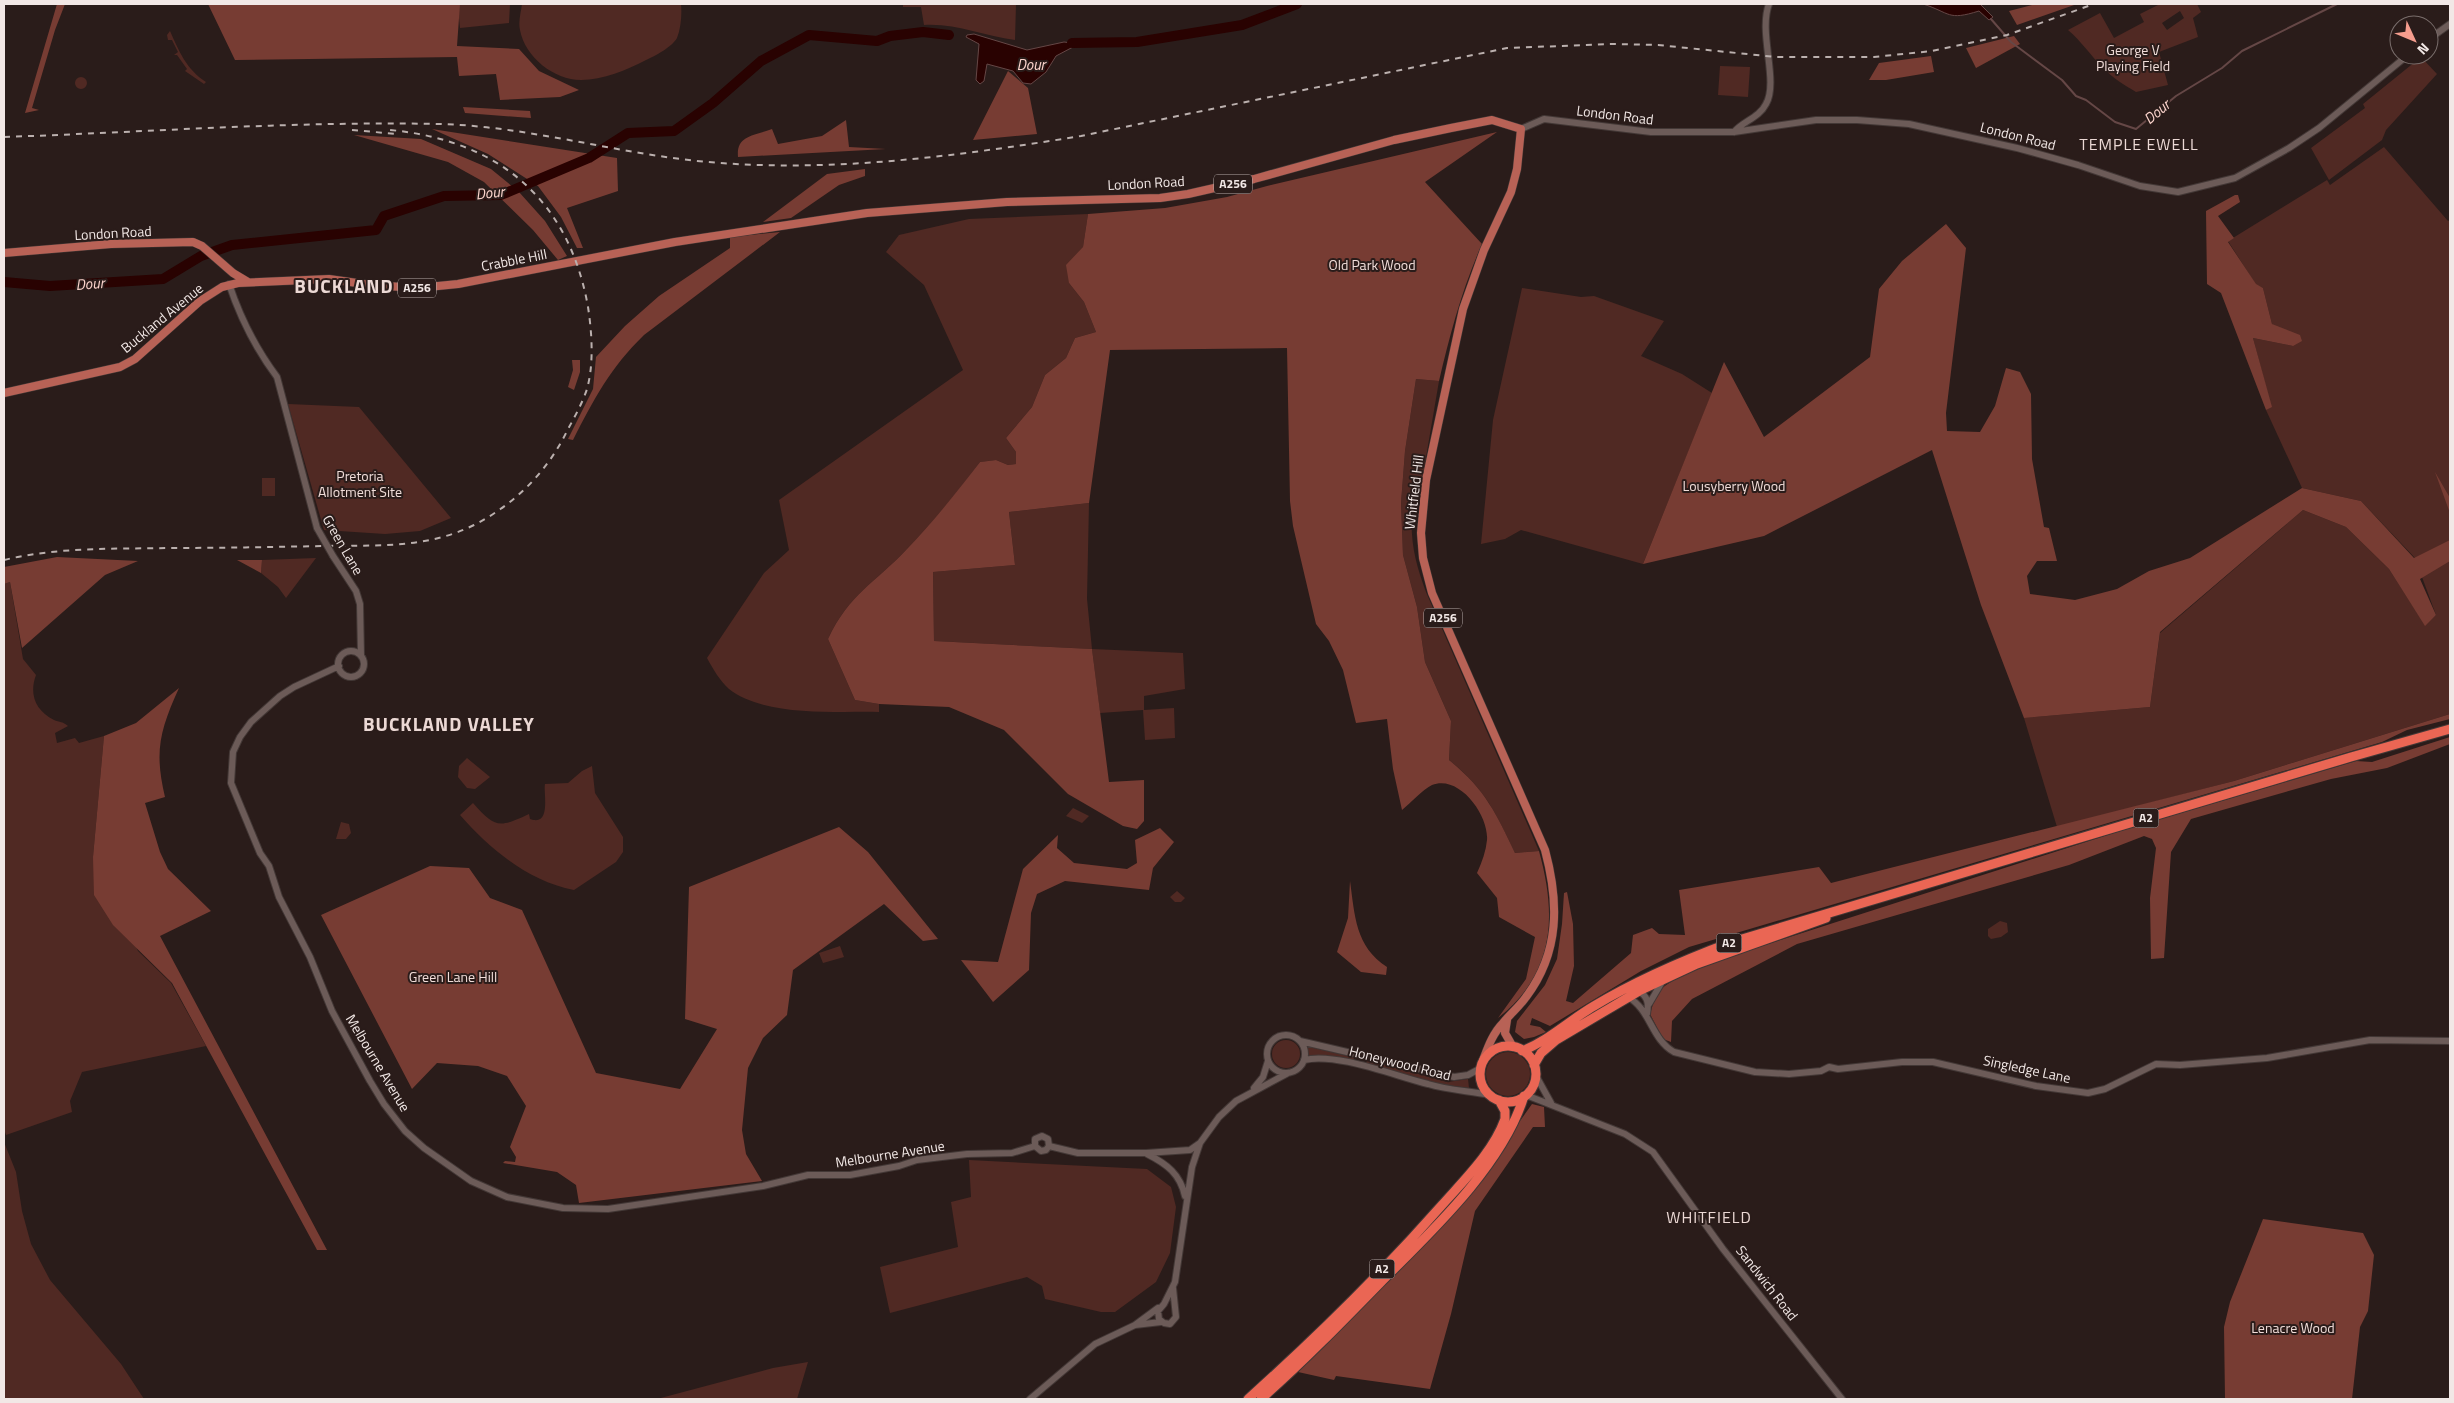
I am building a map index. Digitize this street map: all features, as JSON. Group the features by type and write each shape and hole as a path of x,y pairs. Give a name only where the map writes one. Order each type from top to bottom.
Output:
{"highway":[{"name":"A2","path":"1518,1049 1540,1043 1574,1018 1687,960 1732,942 1807,918 1842,910 2358,755 2450,730"},
{"name":"A2","path":"1535,1070 1541,1053 1551,1044 1624,993 1639,991 1738,949 1811,925 1842,910"},
{"path":"1496,1049 1518,1049 1528,1055 1535,1070 1533,1085 1525,1096 1512,1101 1499,1100 1489,1094 1481,1082 1482,1064 1496,1049"},
{"name":"A2","path":"1261,1399 1430,1232 1482,1171 1525,1096"},
{"path":"1499,1100 1504,1108 1508,1124"},
{"name":"A2","path":"1248,1399 1312,1339 1424,1226 1475,1167 1508,1124"}],"main road":[{"name":"London Road","path":"782,225 867,213 1007,202 1160,198 1213,189 1394,140 1460,126 1492,120 1521,129"},
{"name":"Whitfield Hill","path":"1482,1064 1494,1036 1538,981 1550,948 1555,913 1552,875 1545,850 1432,593 1423,558 1420,533 1426,480 1463,309 1484,250 1511,192 1518,168 1521,129"},
{"name":"Crabble Hill","path":"248,282 329,279 371,285 418,288 458,284 675,242 782,225"},
{"name":"London Road","path":"4,253 111,244 192,242 207,250 218,261 248,282"},
{"name":"London Road","path":"218,261 229,284"},
{"name":"Buckland Avenue","path":"4,393 120,366 136,359 200,301 229,284 248,282"},
{"path":"1511,1014 1506,1021 1505,1033 1518,1049"}],"street":[{"path":"1734,132 1762,110 1769,97 1768,56 1764,22 1769,4"},
{"path":"2439,32 2450,24"},
{"name":"London Road","path":"1521,129 1544,119 1652,132 1734,132 1816,120 1858,120 1909,124 2017,148 2078,165 2140,186 2178,192 2235,178 2289,148 2319,128 2396,65"},
{"name":"Green Lane","path":"229,284 249,332 266,363 277,376 317,528 358,598 362,618 360,656"},
{"name":"Green Lane","path":"352,652 360,638"},
{"path":"352,652 360,656 363,667 357,675 346,675 339,666 342,656 352,652"},
{"name":"Melbourne Avenue","path":"339,666 294,687 280,696 251,722 240,737 233,752 231,783 260,853 269,866 279,897 310,957 332,1011 370,1081 384,1104 405,1131 424,1148 471,1182 507,1196 563,1208 608,1209 763,1186 808,1175 841,1176 899,1166 917,1160 967,1154 1012,1152 1035,1146"},
{"path":"1647,1014 1654,992 1666,978"},
{"path":"1639,991 1644,995 1649,1004"},
{"name":"Singledge Lane","path":"1624,993 1640,1005 1647,1014 1657,1037 1666,1048 1674,1052 1755,1072 1789,1074 1821,1071 1829,1067 1838,1069 1902,1062 1933,1062 2036,1086 2088,1093 2105,1089 2156,1064 2180,1065 2267,1058 2370,1040 2450,1041"},
{"path":"1135,1325 1161,1322 1170,1324 1175,1320 1177,1312 1174,1306 1174,1288 1186,1200 1192,1167 1200,1143 1228,1108 1251,1091 1298,1069 1304,1060 1305,1050 1300,1040 1286,1035 1276,1038 1269,1046 1268,1061 1263,1077 1251,1091"},
{"name":"Honeywood Road","path":"1300,1040 1454,1077 1468,1075 1482,1064"},
{"name":"Honeywood Road","path":"1304,1060 1323,1058 1343,1061 1430,1085 1489,1094"},
{"path":"1268,1061 1274,1069 1288,1073"},
{"path":"1535,1070 1551,1103"},
{"name":"Sandwich Road","path":"1525,1096 1551,1103 1638,1140 1658,1156 1723,1248 1842,1399"},
{"name":"Melbourne Avenue","path":"1035,1146 1036,1139 1042,1136 1048,1139 1049,1146"},
{"name":"Melbourne Avenue","path":"1049,1146 1078,1153 1146,1153 1190,1150 1200,1143"},
{"name":"Melbourne Avenue","path":"1035,1146 1038,1150 1043,1151 1049,1146"},
{"path":"1146,1153 1173,1170 1182,1183 1186,1200"},
{"path":"1161,1322 1157,1316 1161,1306 1174,1288"},
{"path":"1030,1399 1095,1344 1135,1325 1161,1306 1174,1306"}],"green space":[{"path":"57,4 65,4 55,30 32,108 39,110 25,113"},
{"path":"208,4 460,4 457,46 519,49 539,71 579,90 560,97 500,100 496,74 459,76 457,57 235,60"},
{"path":"460,4 510,4 509,23 460,28 458,9"},
{"path":"522,4 681,4 681,21 675,41 654,56 615,74 589,80 571,79 561,76 542,65 528,49 519,27"},
{"path":"903,4 1016,4 1015,40 947,26 924,25 921,7 903,7"},
{"path":"2036,4 2077,4 2017,25 2009,11"},
{"name":"George V Playing Field","path":"2160,4 2197,4 2201,12 2193,18 2198,37 2159,52 2168,85 2136,92 2107,72 2068,30 2100,13 2114,38 2144,22 2140,14","holes":["2180,11 2184,18 2167,30 2162,23"]},
{"path":"170,31 184,59 193,71 206,82 204,84 185,71 187,69 177,55 174,55 178,52 172,40 168,40 167,35"},
{"path":"2014,36 2020,44 1976,68 1966,48"},
{"path":"1931,56 1934,72 1886,80 1869,80 1879,63"},
{"path":"2411,65 2429,65 2437,74 2386,130 2382,140 2329,180 2311,148 2365,108 2363,104"},
{"path":"1720,66 1750,67 1748,97 1718,95"},
{"path":"1008,71 1028,88 1037,134 973,140"},
{"path":"79,77 83,77 87,83 83,89 79,89 75,85 75,81"},
{"path":"463,107 530,111 531,118 465,113"},
{"path":"846,120 849,147 886,149 738,157 740,144 743,140 753,135 772,129 778,144 822,136"},
{"path":"432,129 617,158 618,191 567,208 583,248 577,248 561,217 538,186 488,154"},
{"name":"Old Park Wood","path":"1497,132 1425,182 1482,244 1457,312 1439,381 1416,379 1405,451 1401,503 1403,555 1417,607 1425,662 1451,721 1449,760 1481,792 1502,826 1515,853 1539,851 1545,875 1549,921 1547,942 1541,963 1531,982 1517,1001 1498,1018 1526,979 1535,937 1499,917 1497,898 1477,873 1487,840 1483,819 1470,799 1452,785 1442,783 1428,787 1402,810 1393,769 1387,719 1356,723 1343,670 1329,641 1316,624 1293,526 1290,501 1287,348 1110,350 1089,503 1009,512 1015,565 933,572 934,641 1092,649 1109,782 1144,780 1144,821 1137,829 1123,826 1068,794 1004,730 949,707 879,704 855,700 828,639 836,624 854,600 916,539 980,462 996,460 1008,465 1016,464 1016,452 1006,438 1032,407 1045,375 1066,358 1075,338 1096,332 1084,302 1069,283 1066,265 1083,247 1088,214 1165,208 1227,197"},
{"path":"354,135 421,139 491,169 519,192 545,221 567,256 558,260 533,230 484,182 448,162"},
{"path":"2384,147 2448,221 2450,220 2450,714 2234,781 2057,827 2024,718 2150,707 2160,633 2303,510 2346,527 2389,569 2425,625 2436,615 2415,558 2361,501 2302,488 2266,410 2271,406 2253,338 2293,346 2272,324 2263,288 2256,285 2228,241 2327,180 2330,185"},
{"path":"865,169 865,176 839,185 791,218 763,222 827,174"},
{"path":"2238,195 2240,202 2218,216 2234,238 2228,242 2256,284 2263,288 2272,324 2300,335 2302,341 2293,346 2253,338 2272,407 2266,410 2221,293 2207,284 2206,211"},
{"path":"1088,214 1083,247 1069,283 1084,302 1096,332 1075,338 1066,358 1045,375 1032,407 1006,438 1016,452 1016,464 1008,465 996,460 980,462 963,485 916,539 854,600 836,624 828,639 855,700 879,704 879,712 822,712 781,708 744,698 729,689 714,671 707,658 764,573 789,550 779,500 963,370 924,285 886,252 899,235 969,219"},
{"name":"Lousyberry Wood","path":"1946,224 1966,248 1946,413 1947,431 1980,432 1995,406 2006,368 2020,372 2031,394 2032,459 2044,527 2049,528 2057,561 2037,561 2027,576 2030,594 2075,600 2117,589 2149,571 2190,558 2302,488 2361,501 2414,558 2450,540 2450,561 2420,579 2436,615 2425,626 2389,569 2346,527 2303,510 2160,632 2150,707 2024,718 1981,605 1932,450 1764,536 1643,564 1724,362 1764,437 1870,357 1879,289 1902,261"},
{"path":"780,232 644,335 612,372 573,440 568,439 593,389 596,357 625,326 659,296 730,248 730,237"},
{"path":"1522,288 1581,297 1594,296 1664,321 1641,356 1682,374 1712,393 1643,564 1521,530 1505,539 1481,544 1493,420"},
{"path":"572,360 580,360 580,372 574,390 568,387 573,370"},
{"path":"1416,379 1439,381 1417,510 1412,513 1413,544 1419,572 1539,851 1515,853 1481,792 1449,760 1451,721 1425,662 1417,607 1403,555 1401,503 1405,451"},
{"name":"Pretoria Allotment Site","path":"288,404 359,407 451,518 420,531 385,534 324,530"},
{"path":"2435,472 2450,498 2450,513"},
{"path":"262,478 275,478 275,496 262,496"},
{"path":"1089,503 1087,599 1092,649 934,641 933,572 1015,565 1009,512"},
{"path":"57,557 138,561 105,575 22,648 10,582 4,584 4,567"},
{"path":"316,558 286,598 278,587 261,573 262,560"},
{"path":"237,560 262,560 261,573"},
{"path":"10,582 23,659 36,675 33,689 35,701 47,716 68,726 55,733 57,743 75,738 79,743 104,736 93,857 138,951 171,983 206,1046 82,1072 70,1101 72,1112 6,1135 4,1129 4,584"},
{"path":"1092,649 1183,653 1185,689 1144,696 1144,710 1174,708 1175,738 1145,740 1143,710 1100,713"},
{"path":"179,688 167,716 161,741 160,766 165,797 145,803 160,852 168,869 211,911 160,936 327,1250 317,1250 172,983 113,925 94,895 93,857 104,736 136,723"},
{"path":"2450,714 2450,719 2407,730 2382,742 1689,947 1641,971 1550,1026 1532,1018 1530,1025 1540,1027 1546,1032 1524,1039 1515,1032 1517,1021 1545,985 1557,959 1564,893 1567,892 1573,924 1574,966 1566,1001 1573,1003 1631,953 1633,935 1652,928 1659,934 1685,935 1679,890 1819,867 1831,883 2234,781"},
{"path":"2450,737 2450,744 2387,768 2331,779 2191,819 2171,852 2164,958 2151,959 2150,898 2156,848 2152,839 2144,836 2069,865 1797,944 1692,999 1672,1021 1671,1042 1663,1039 1650,1014 1657,995 1669,983 1699,968 1740,953 2120,831 2356,761 2372,762"},
{"path":"467,758 490,777 475,789 467,788 458,777 459,766"},
{"path":"592,766 595,793 623,837 623,852 616,862 574,890 557,886 541,879 511,862 484,840 460,815 473,803 492,821 498,823 511,822 529,814 530,819 537,820 544,814 545,784 568,783 582,771"},
{"path":"1073,808 1089,816 1082,823 1066,816"},
{"path":"341,822 349,824 351,833 346,839 336,839"},
{"name":"Green Lane Hill","path":"839,827 868,852 938,939 923,941 884,904 793,970 787,1015 763,1038 748,1068 742,1130 746,1154 762,1181 579,1203 576,1185 557,1172 503,1163 505,1161 515,1162 516,1157 510,1147 526,1106 507,1076 478,1066 437,1063 412,1089 321,915 430,866 469,868 490,898 522,910 596,1073 680,1089 717,1029 685,1019 689,887"},
{"path":"1160,828 1174,842 1153,868 1149,890 1065,881 1037,894 1031,913 1029,970 993,1002 961,960 998,962 1023,869 1058,835 1057,848 1074,863 1127,869 1137,863 1135,840"},
{"path":"1350,881 1358,929 1368,950 1387,967 1386,975 1361,972 1337,952 1348,918"},
{"path":"1177,891 1185,898 1181,902 1175,902 1170,897"},
{"path":"2000,921 2007,923 2008,932 2001,937 1991,939 1988,936 1988,929"},
{"path":"840,946 844,957 823,963 819,953"},
{"path":"1286,1040 1296,1044 1300,1054 1296,1064 1286,1068 1276,1064 1272,1054 1276,1044"},
{"path":"1305,1046 1348,1056 1354,1058 1354,1061 1318,1055 1306,1057"},
{"path":"1512,1052 1524,1058 1529,1065 1529,1083 1524,1090 1517,1095 1504,1096 1492,1090 1487,1083 1486,1070 1492,1058 1499,1053"},
{"path":"1367,1060 1448,1082 1468,1079 1469,1088 1438,1084 1365,1064"},
{"path":"1532,1104 1544,1107 1545,1127 1533,1127 1475,1211 1451,1314 1430,1389 1336,1376 1334,1380 1298,1372 1460,1205"},
{"path":"4,1142 16,1172 22,1211 31,1244 50,1280 121,1364 144,1399 4,1399"},
{"path":"969,1160 1147,1169 1171,1187 1176,1207 1170,1253 1156,1282 1115,1312 1101,1312 1045,1299 1042,1286 1027,1277 890,1313 880,1267 958,1247 951,1202 971,1197"},
{"name":"Lenacre Wood","path":"2263,1219 2363,1233 2374,1255 2368,1311 2360,1327 2352,1399 2225,1399 2224,1327 2230,1302"},
{"path":"808,1362 797,1399 657,1399 773,1368"}],"water":[{"path":"1923,4 1980,4 1993,17 1989,20 1979,11 1955,16 1949,15"},
{"name":"Dour","path":"974,34 1027,50 1064,42 1072,43 1073,47 1056,56 1046,72 1031,84 1023,83 1013,71 987,64 984,81 980,84 976,80 979,44 966,37 967,35"}],"waterway":[{"name":"Dour","path":"1072,43 1137,42 1242,25 1297,4"},
{"name":"Dour","path":"1991,19 2011,42 2062,80 2076,96 2086,100 2115,122 2136,129 2176,96 2222,68 2242,51 2337,4"},
{"name":"Dour","path":"4,282 50,286 163,279 201,256 232,245 376,230 384,216 444,196 501,195 589,158 628,133 674,131 713,103 761,61 809,35 877,41 890,36 923,32 949,35"}],"railway":[{"path":"4,137 275,125 438,124 506,130 640,153 708,162 755,165 848,164 942,156 1081,136 1507,48 1613,44 1658,45 1776,57 1874,57 1932,51 2007,35 2094,4"},
{"path":"352,130 397,134"},
{"path":"4,560 44,553 127,548 381,545 419,542 456,533 489,517 516,497 540,473 559,446 578,411 587,389 591,369 588,307 578,269 564,235 545,206 522,182 495,162 464,147 429,136 390,130"}],"district":[{"name":"TEMPLE EWELL","path":"2139,144"},
{"name":"BUCKLAND","path":"344,286"},
{"name":"BUCKLAND VALLEY","path":"449,724"},
{"name":"WHITFIELD","path":"1709,1217"}]}
